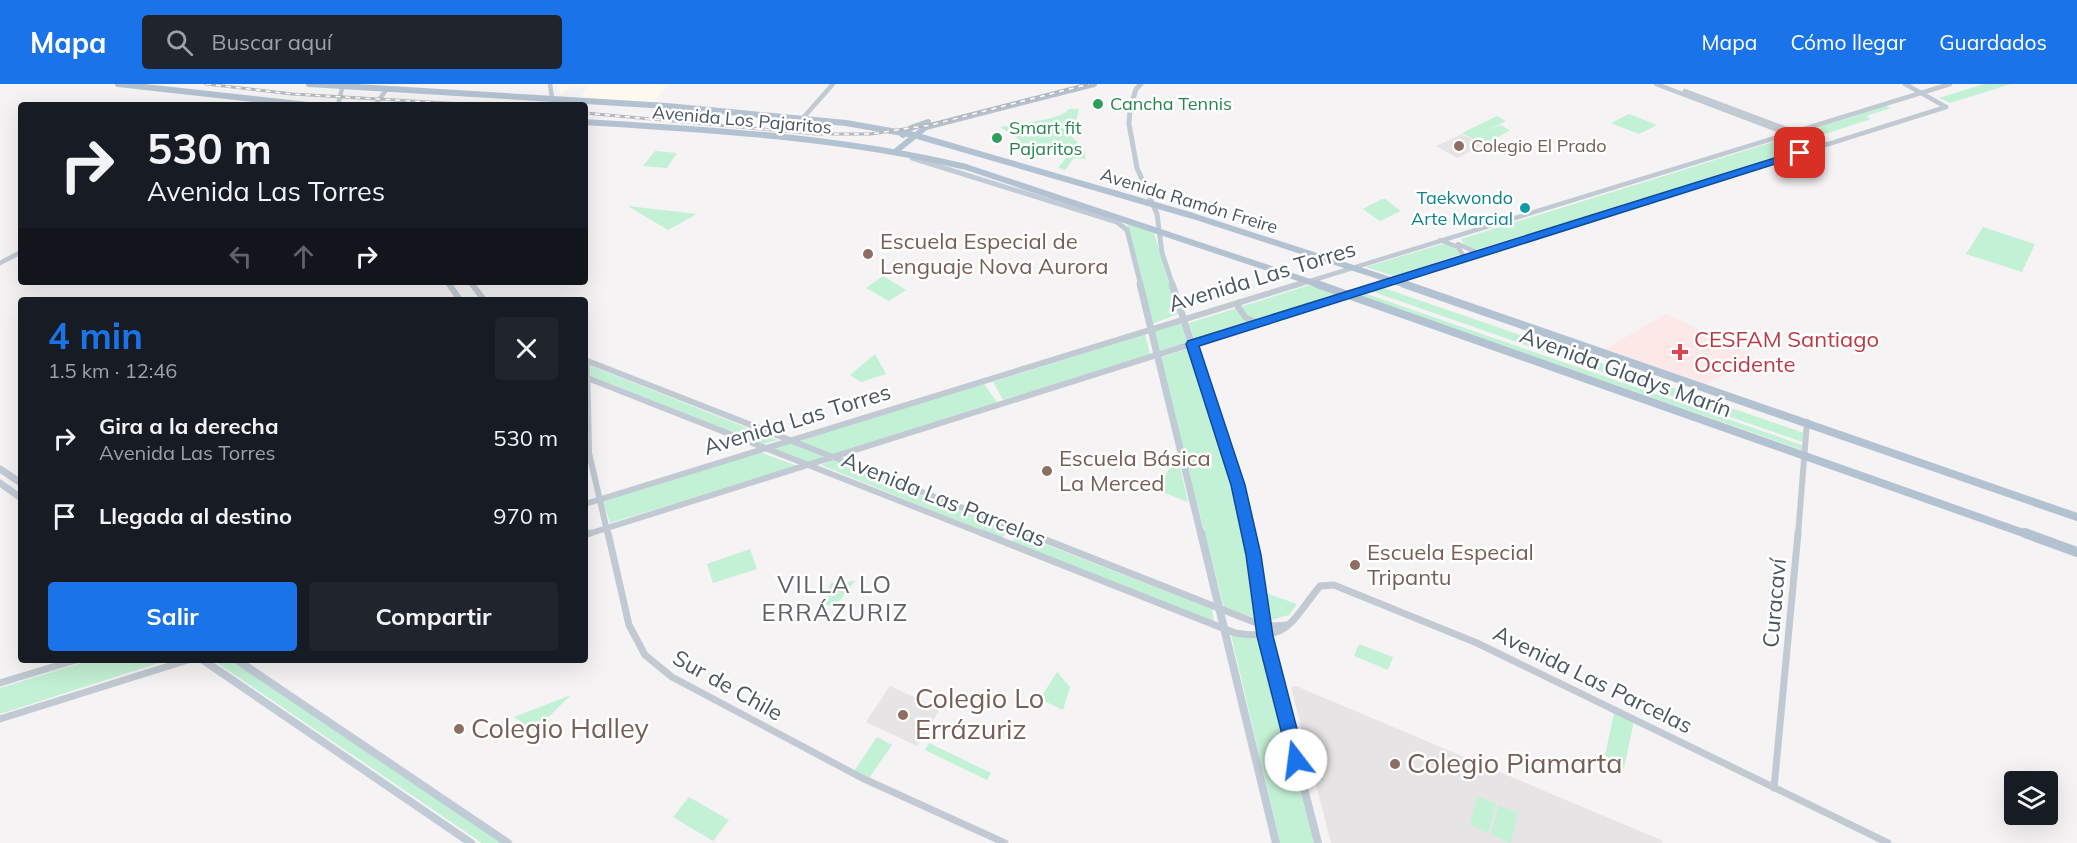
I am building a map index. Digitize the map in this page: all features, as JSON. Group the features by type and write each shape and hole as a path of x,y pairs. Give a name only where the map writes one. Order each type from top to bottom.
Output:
{"main road":[{"path":"118,84 281,102"},
{"name":"Avenida Los Pajaritos","path":"309,84 552,98 803,118 914,135"},
{"path":"894,151 905,133 920,124 1072,84"},
{"path":"894,151 914,135 933,125 1094,84"},
{"path":"1141,84 1136,89 1129,120 1137,168 1154,205 1162,253 1238,485 1254,555 1258,623 1318,843"},
{"path":"550,102 552,98"},
{"name":"Avenida Los Pajaritos","path":"588,122 794,139 894,151 983,172 1160,232"},
{"name":"Avenida Ramón Freire","path":"914,135 1141,201 1351,268"},
{"name":"Avenida Los Pajaritos","path":"894,151 1125,227 1153,328"},
{"path":"1141,201 1150,197"},
{"name":"Avenida Gladys Marín","path":"1160,232 1350,295 2077,552"},
{"name":"Avenida Gladys Marín","path":"1351,268 2077,516"},
{"path":"1153,328 1276,843"},
{"path":"0,469 18,481"},
{"path":"0,483 18,496"},
{"path":"207,663 471,843"},
{"path":"241,663 508,843"}],"street":[{"path":"550,84 552,98"},
{"path":"803,118 833,84"},
{"path":"1656,84 1786,134 1824,146"},
{"path":"1667,84 1824,146"},
{"path":"1905,84 1921,93"},
{"name":"Avenida Las Torres","path":"588,503 1950,84"},
{"path":"339,102 343,85"},
{"path":"377,102 387,89"},
{"name":"Avenida Las Torres","path":"588,534 1946,107 1921,93"},
{"path":"1452,236 1460,245 1479,253"},
{"path":"1440,240 1456,246 1465,258"},
{"path":"0,262 18,253"},
{"path":"1240,302 1240,312 1247,319 1258,324"},
{"name":"Avenida Las Parcelas","path":"588,361 1258,623 1291,624"},
{"name":"Avenida Las Parcelas","path":"588,378 1235,633 1261,636 1278,633 1291,624 1320,586 1334,585 1477,643 1888,843"},
{"name":"Sur de Chile","path":"588,422 589,445 600,499 631,632 645,655 660,669 862,778 1005,843"},
{"name":"Curacaví","path":"1774,788 1805,455 1806,422"},
{"path":"0,683 66,663"},
{"path":"0,719 178,663"}],"shaded area":[{"path":"558,84 668,84 653,103 580,97 588,86 569,86 561,96"},
{"name":"Colegio El Prado","path":"1462,134 1483,145 1457,158 1436,146"},
{"name":"CESFAM Santiago Occidente","path":"1666,314 1753,355 1707,384 1605,349"},
{"name":"Colegio Lo Errázuriz","path":"890,686 940,709 917,746 866,722"},
{"name":"Colegio Piamarta","path":"1296,686 1661,840 1663,843 1331,843 1291,687"}],"green space":[{"path":"1984,84 2011,84 1950,103 1939,98"},
{"path":"1886,106 1891,108 1866,116 1871,119 1813,138 1800,132"},
{"path":"1069,109 1079,109 1072,137 1083,148 1086,159 1074,158 1065,170 1058,168 1067,157 1019,142 1020,140 1000,127 1048,119 1065,113"},
{"path":"1629,114 1657,125 1639,134 1611,123"},
{"path":"1497,116 1506,121 1485,131 1500,125 1510,130 1485,145 1462,133"},
{"path":"1789,137 1811,147 1475,250 1465,246 1461,239"},
{"path":"655,151 677,153 667,168 643,166"},
{"path":"1382,199 1401,211 1380,221 1363,209"},
{"path":"628,206 697,214 668,230"},
{"path":"1127,224 1154,233 1178,314 1152,324"},
{"path":"1983,227 2035,244 2022,272 1966,254"},
{"path":"1442,244 1454,246 1461,254 1394,276 1366,267"},
{"path":"883,276 906,290 889,301 866,288"},
{"path":"1310,285 1335,294 1194,339 1189,323"},
{"path":"1381,287 1804,433 1802,442 1371,291"},
{"path":"1364,293 1802,445 1802,450 1359,295"},
{"path":"1181,323 1188,342 1159,351 1153,331"},
{"path":"1145,334 1150,354 1003,400 993,382"},
{"path":"1190,348 1225,454 1247,547 1258,619 1224,607 1159,358"},
{"path":"875,354 886,374 861,382 850,375"},
{"path":"591,366 778,440 763,444 591,376"},
{"path":"984,384 997,402 833,454 801,442 803,439"},
{"path":"790,442 824,457 808,462 772,448"},
{"path":"759,452 798,466 610,523 603,501"},
{"path":"1177,455 1188,502 1157,490"},
{"path":"831,460 1007,529 1002,539 821,465"},
{"path":"1016,533 1212,609 1214,622 1012,543"},
{"path":"750,549 757,569 713,583 707,564"},
{"path":"855,581 834,608 823,603 831,583"},
{"path":"1266,593 1297,604 1289,615 1271,620"},
{"path":"1231,635 1262,640 1314,843 1280,843"},
{"path":"1359,644 1393,657 1388,670 1354,656"},
{"path":"81,663 159,663 0,714 0,688"},
{"path":"217,663 236,663 502,843 482,843"},
{"path":"1057,672 1070,687 1063,710 1040,699"},
{"path":"571,695 534,731 514,717"},
{"path":"1614,713 1634,721 1624,768 1604,760"},
{"path":"877,737 892,745 869,778 854,771"},
{"path":"929,743 991,773 987,780 925,750"},
{"path":"1478,796 1496,804 1488,833 1470,825"},
{"path":"689,797 729,820 713,841 673,817"},
{"path":"1499,805 1518,813 1510,843 1491,834"}],"railway":[{"path":"206,84 292,94 429,102"},
{"path":"588,113 816,134 871,134 931,125 1089,84"}],"place":[{"name":"Cancha Tennis","path":"1098,104"},
{"name":"Smart fit Pajaritos","path":"997,138"},
{"name":"Colegio El Prado","path":"1459,146"},
{"name":"Taekwondo Arte Marcial","path":"1525,208"},
{"name":"Escuela Especial de Lenguaje Nova Aurora","path":"868,254"},
{"name":"CESFAM Santiago Occidente","path":"1680,352"},
{"name":"Escuela Básica La Merced","path":"1047,471"},
{"name":"Escuela Especial Tripantu","path":"1355,565"},
{"name":"Colegio Lo Errázuriz","path":"903,715"},
{"name":"Colegio Halley","path":"459,729"},
{"name":"Colegio Piamarta","path":"1395,764"}],"district":[{"name":"VILLA LO ERRÁZURIZ","path":"835,599"}],"route":[{"path":"1296,760 1265,636 1254,555 1238,485 1229,451 1192,344 1800,153"}]}
